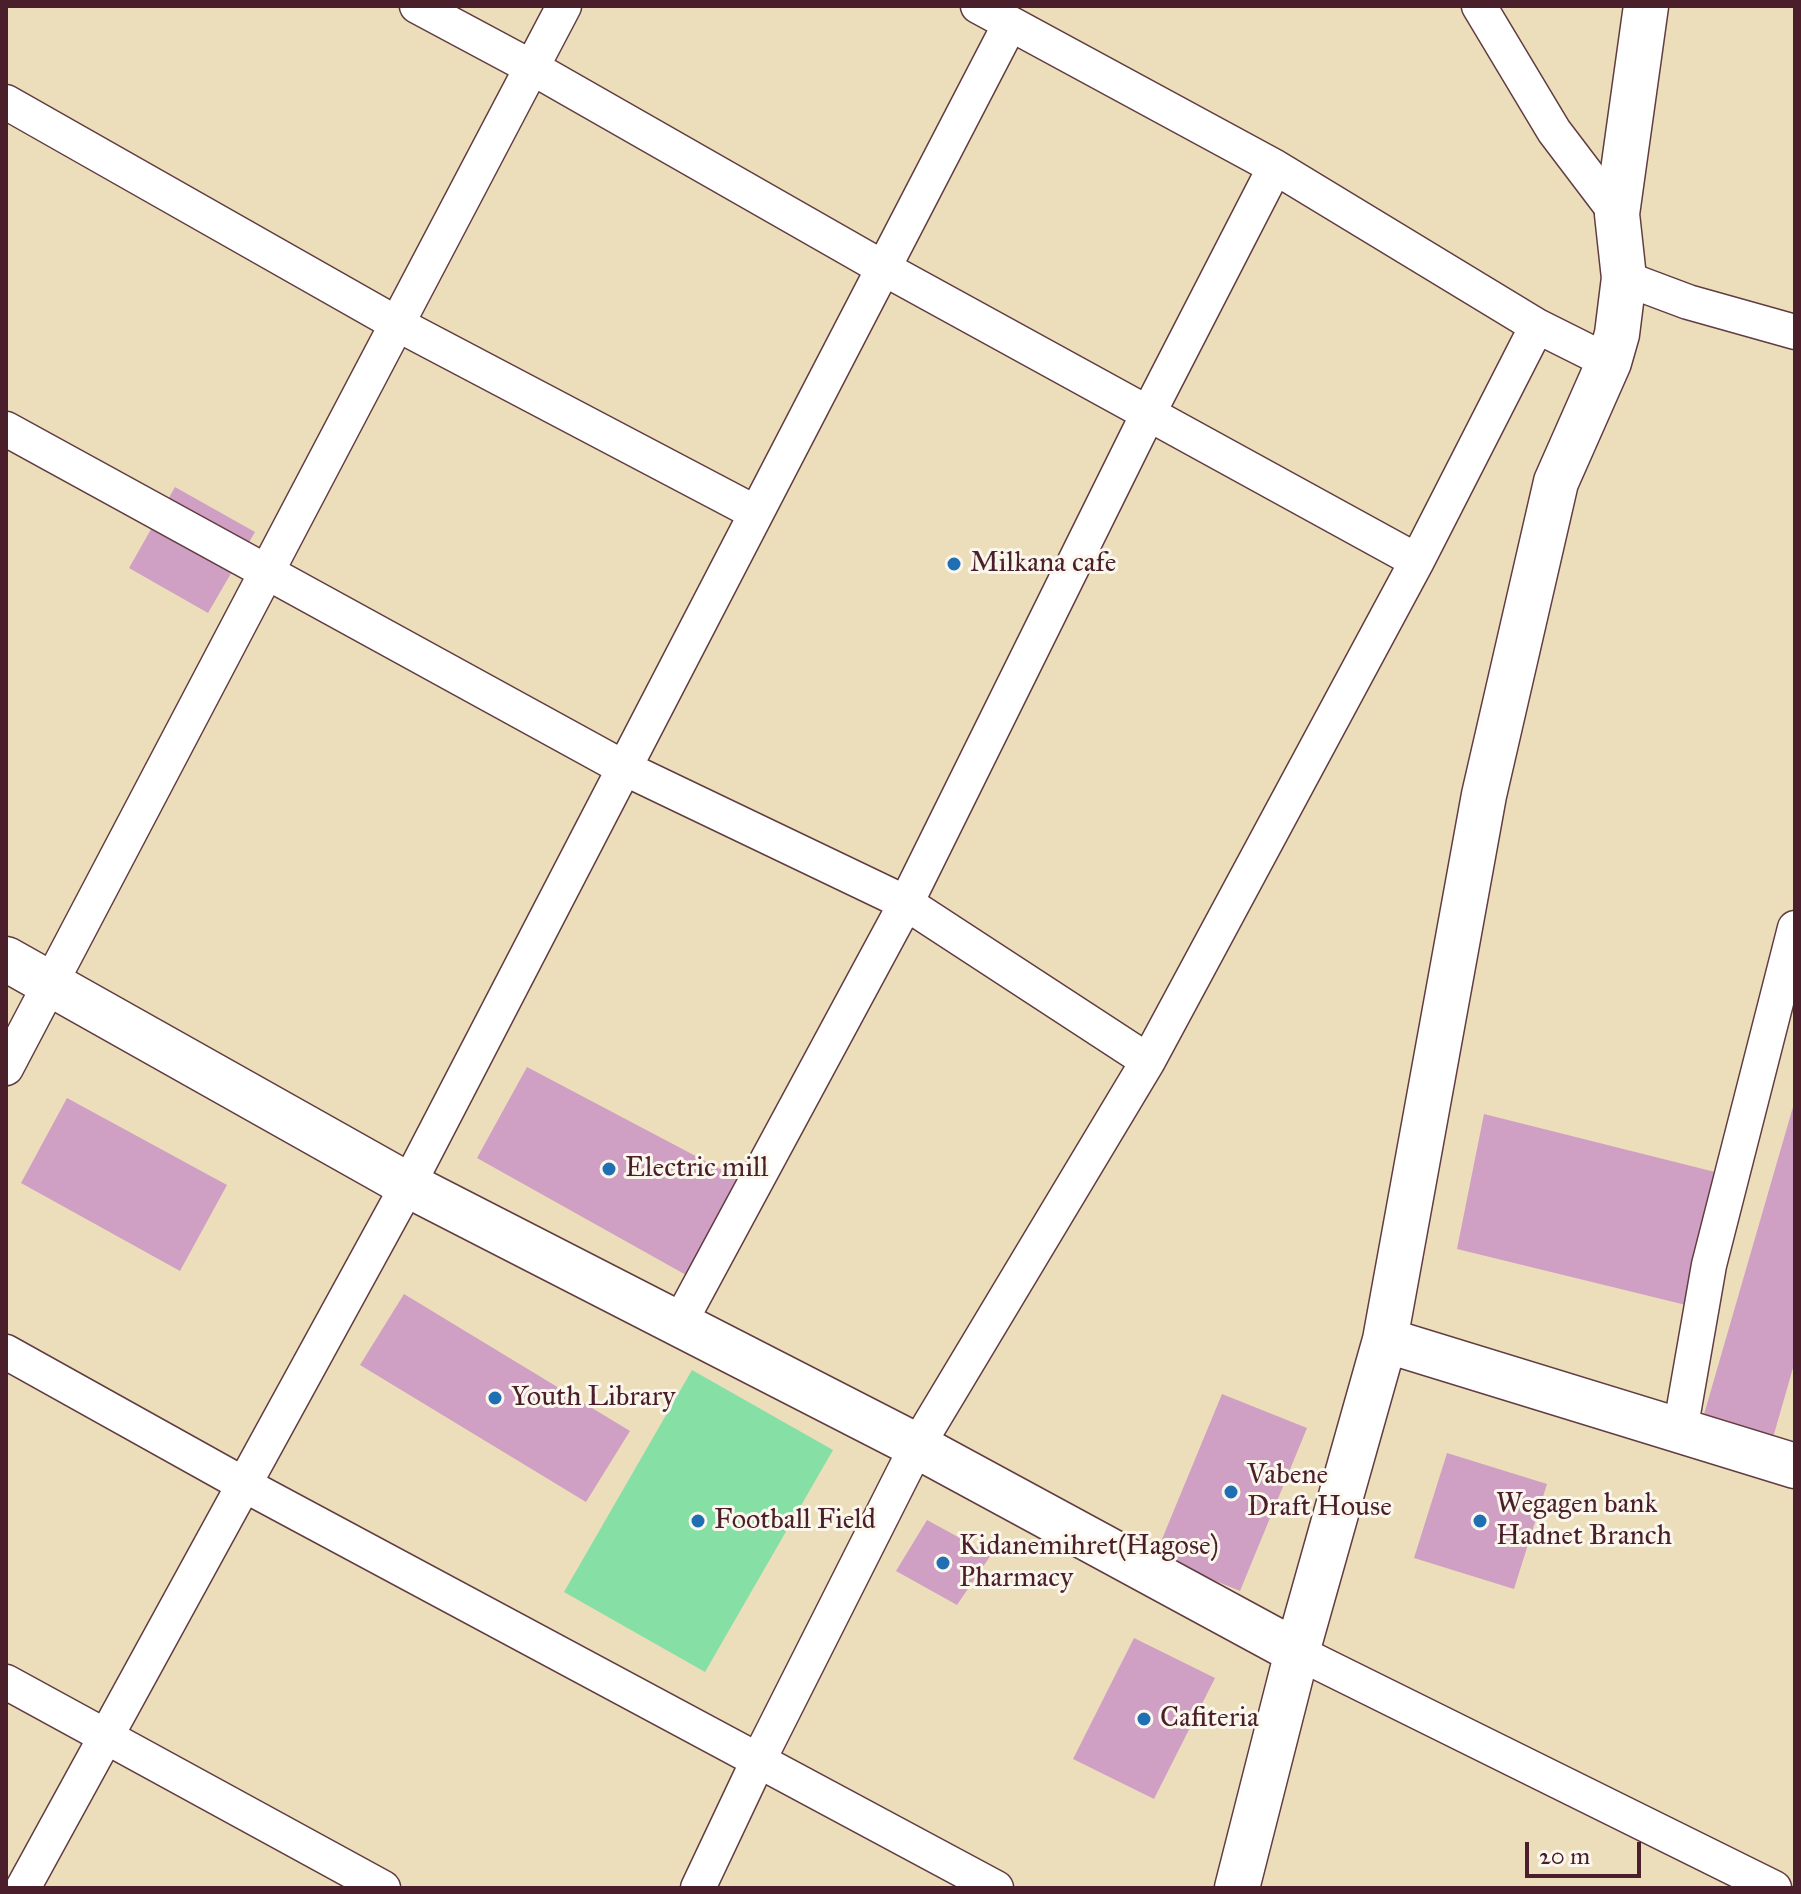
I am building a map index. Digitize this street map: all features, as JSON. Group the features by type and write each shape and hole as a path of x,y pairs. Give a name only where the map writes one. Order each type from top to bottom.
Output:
{"street":[{"path":"417,6 531,67 885,269 1417,561"},
{"path":"6,1068 564,6"},
{"path":"978,6 1275,167 1537,326 1609,362"},
{"path":"1479,6 1554,131 1617,214"},
{"path":"1237,1888 1297,1652 1385,1340 1484,795 1556,482 1609,362 1617,334 1624,278 1617,214 1646,6"},
{"path":"23,1888 408,1185 1010,24"},
{"path":"6,102 399,325 756,513"},
{"path":"680,1322 906,903 1149,412 1275,167"},
{"path":"1624,278 1688,302 1795,332"},
{"path":"698,1888 758,1761 917,1446 1148,1061 1417,561 1537,326"},
{"path":"6,429 624,768 906,903 1148,1061"},
{"path":"1680,1431 1709,1265 1795,928"},
{"path":"6,959 408,1185 917,1446 1297,1652 1774,1888"},
{"path":"1385,1340 1795,1466"},
{"path":"6,1352 243,1484 996,1888"},
{"path":"6,1682 383,1888"}],"green space":[{"name":"Football Field","path":"692,1370 833,1450 705,1672 564,1592"}],"building":[{"path":"175,487 255,532 208,613 129,568"},
{"name":"Electric mill","path":"527,1067 743,1181 695,1280 477,1158"},
{"path":"67,1098 227,1185 180,1271 21,1183"},
{"path":"1795,1100 1795,1361 1768,1455 1698,1435"},
{"path":"1484,1114 1715,1172 1690,1306 1457,1249"},
{"name":"Youth Library","path":"404,1294 630,1431 586,1502 360,1365"},
{"name":"Vabene Draft House","path":"1222,1394 1307,1428 1240,1591 1155,1556"},
{"name":"Wegagen bank Hadnet Branch","path":"1447,1453 1547,1484 1514,1589 1414,1558"},
{"name":"Kidanemihret(Hagose) Pharmacy","path":"927,1520 991,1555 957,1605 896,1571"},
{"name":"Cafiteria","path":"1134,1638 1215,1678 1154,1799 1073,1759"}],"place":[{"name":"Milkana cafe","path":"954,564"},
{"name":"Electric mill","path":"609,1169"},
{"name":"Youth Library","path":"495,1398"},
{"name":"Vabene Draft House","path":"1231,1492"},
{"name":"Football Field","path":"698,1521"},
{"name":"Wegagen bank Hadnet Branch","path":"1480,1521"},
{"name":"Kidanemihret(Hagose) Pharmacy","path":"943,1563"},
{"name":"Cafiteria","path":"1144,1719"}]}
